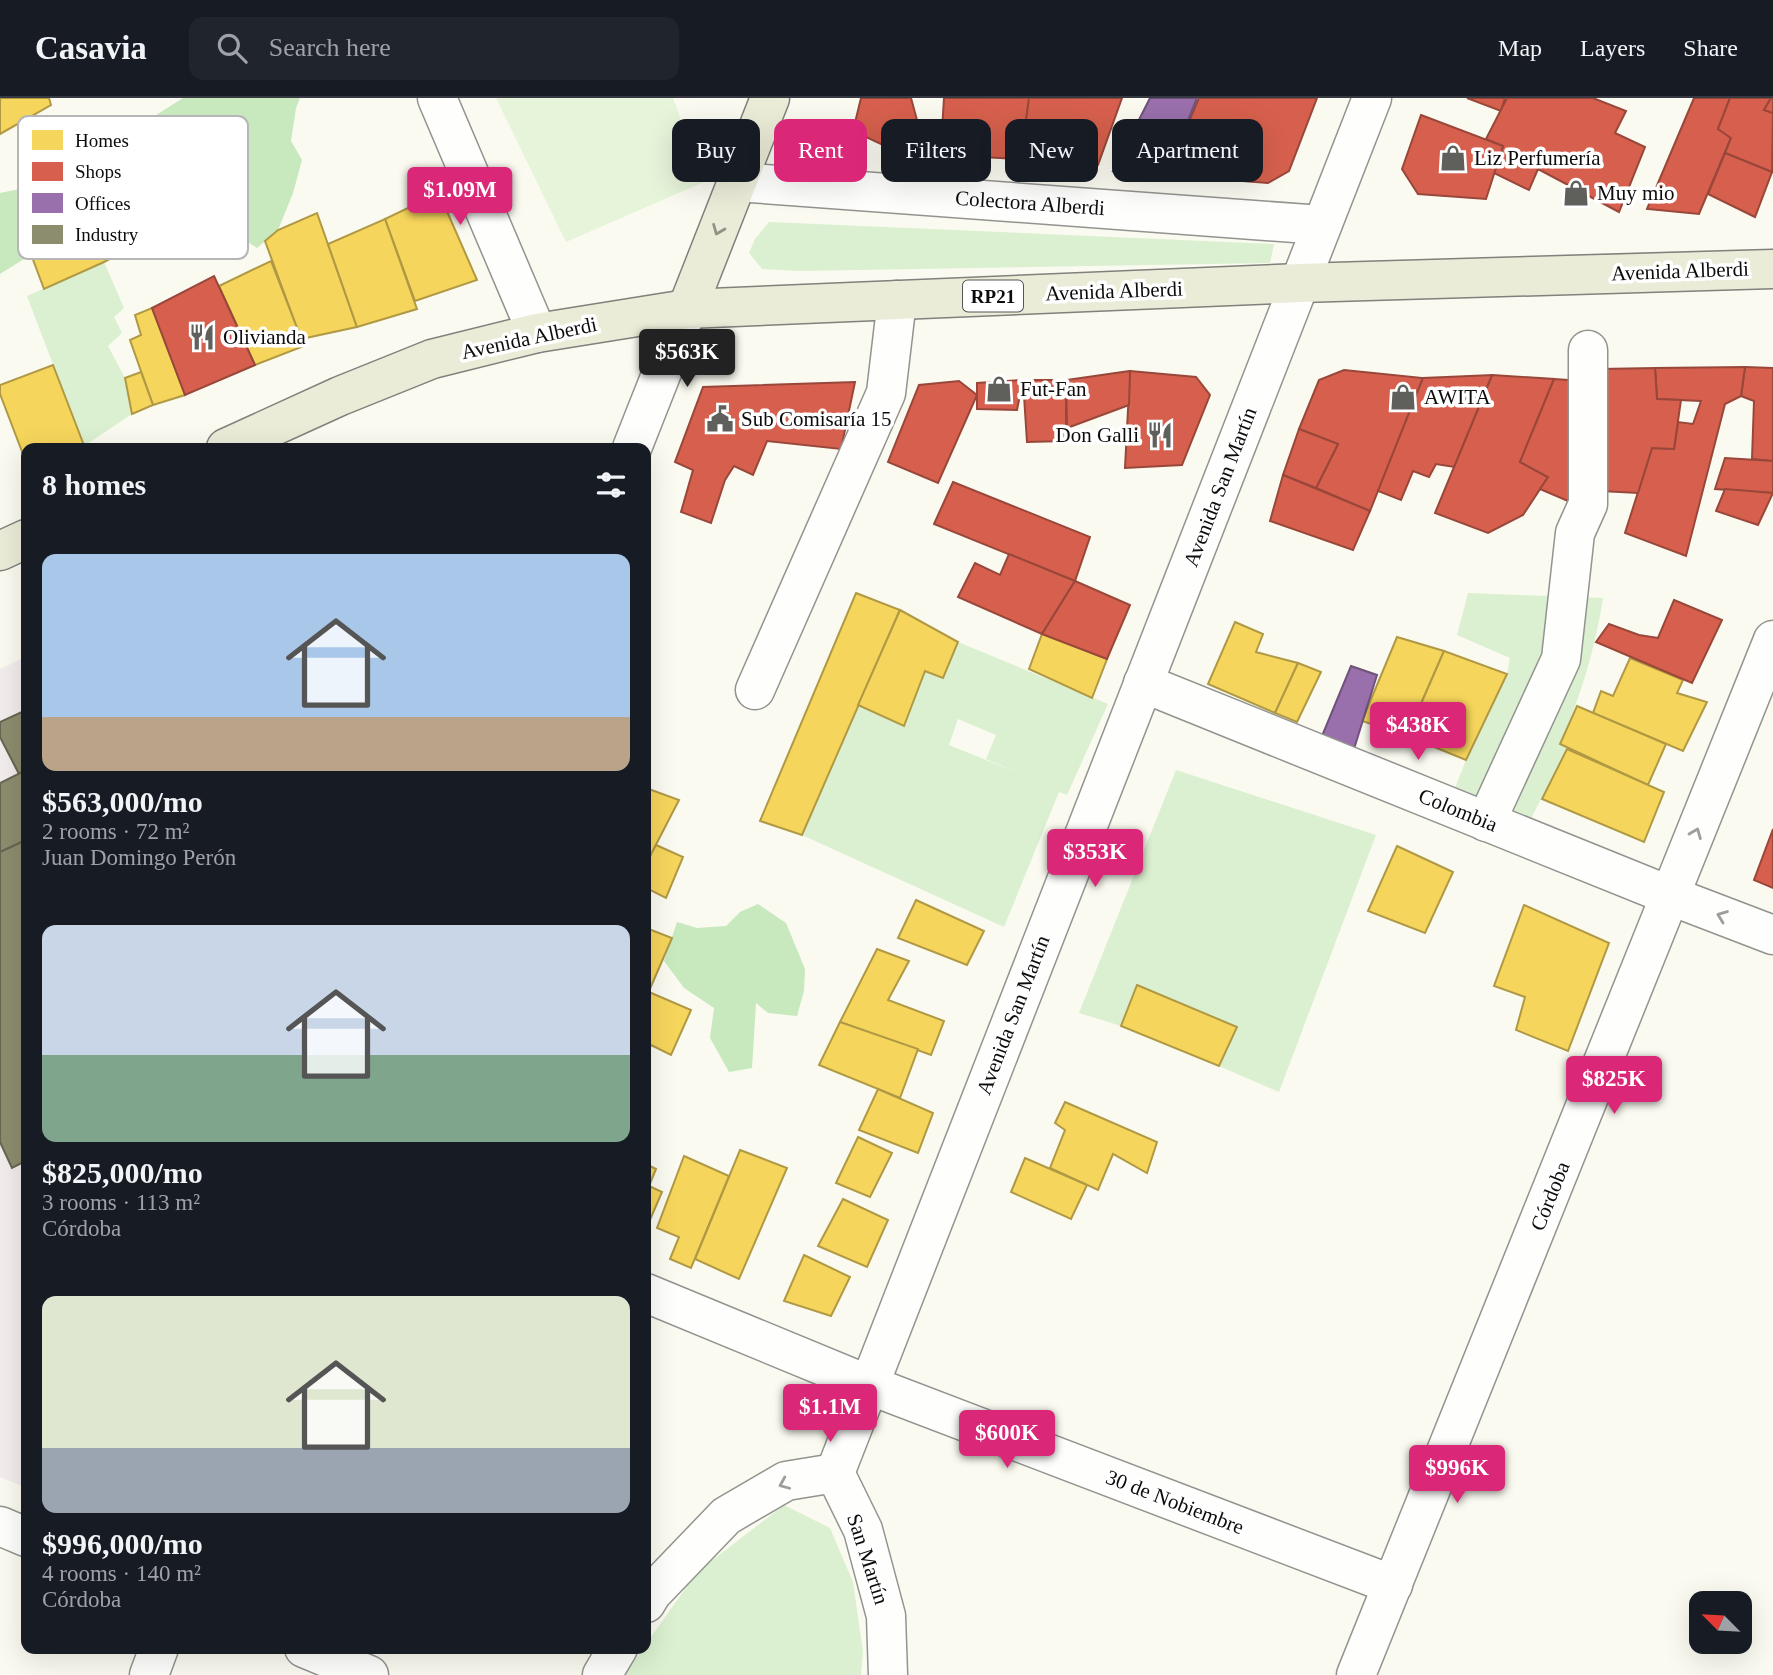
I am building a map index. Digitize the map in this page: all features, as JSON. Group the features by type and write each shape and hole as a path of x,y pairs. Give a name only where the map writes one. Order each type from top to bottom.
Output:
{"main road":[{"path":"760,122 769,98"},
{"path":"687,309 737,182"},
{"name":"Avenida Alberdi","path":"237,443 340,396 432,359 537,333 687,309 1300,283 1773,269"},
{"path":"0,551 21,541"}],"street":[{"path":"437,98 537,333"},
{"path":"1300,283 1372,98"},
{"name":"Colectora Alberdi","path":"737,182 1322,225"},
{"name":"Avenida San Martín","path":"835,1473 1300,283"},
{"path":"755,690 886,393 897,300"},
{"path":"634,443 687,309"},
{"path":"1486,822 1561,659 1575,533 1588,505 1588,350"},
{"name":"Córdoba","path":"1356,1675 1773,640"},
{"name":"Colombia","path":"1143,683 1773,935"},
{"name":"30 de Nobiembre","path":"651,1295 869,1385 1393,1585"},
{"path":"651,1595 726,1516 786,1481 835,1473"},
{"name":"San Martín","path":"835,1473 863,1530 883,1604 886,1616 888,1675"},
{"path":"0,1526 21,1535"},
{"path":"149,1675 157,1654"},
{"path":"318,1654 369,1675"},
{"path":"601,1675 614,1654"}],"shaded area":[{"path":"21,659 21,1486 0,1477 0,669"}],"green space":[{"path":"183,98 300,98 291,141 302,160 293,193 278,230 257,248 248,242 248,116 155,116"},
{"path":"496,98 673,98 681,119 672,119 672,182 704,182 566,242"},
{"path":"18,189 18,259 24,259 0,274 0,193"},
{"path":"769,222 1274,244 1270,263 799,271 762,269 749,253 755,239"},
{"path":"104,262 124,308 114,317 122,333 108,346 125,378 132,414 88,443 83,443 27,296"},
{"path":"1468,593 1603,598 1586,672 1560,743 1567,749 1528,824 1453,793 1507,674 1510,658 1457,635"},
{"path":"958,642 1108,704 1067,795 1059,792 1004,927 802,835 858,705 904,725 925,671 943,677","holes":["958,719 996,735 986,759 1018,773 949,745"]},
{"path":"1176,770 1376,835 1279,1092 1219,1066 1236,1027 1137,985 1121,1026 1079,1013"},
{"path":"758,904 786,923 805,969 804,991 797,1016 768,1013 756,1003 752,1068 729,1072 710,1038 714,1008 684,988 664,961 677,922 697,928 726,926 740,912"},
{"path":"784,1505 830,1528 853,1582 863,1652 861,1675 624,1675 639,1654 651,1654 651,1637 697,1572"}],"building: Homes":[{"path":"0,98 49,98 51,105 32,116 18,116 18,124 0,134"},
{"path":"439,193 477,280 415,301 385,219"},
{"path":"317,213 357,327 301,339 265,241 278,230"},
{"path":"385,219 417,309 357,327 328,244"},
{"path":"33,259 110,259 104,262 44,289"},
{"path":"271,261 304,346 255,365 219,286"},
{"path":"152,308 185,395 153,405 130,340 141,335 135,315"},
{"path":"53,365 83,443 21,443 21,449 0,394 0,385"},
{"path":"141,372 153,405 132,414 125,378"},
{"path":"856,593 900,610 802,835 760,821"},
{"path":"900,610 958,642 943,678 925,671 904,726 858,705"},
{"path":"1235,622 1263,634 1256,652 1298,663 1275,713 1208,684"},
{"path":"1042,634 1107,659 1092,698 1029,669"},
{"path":"1397,637 1444,651 1407,736 1362,721"},
{"path":"1444,651 1507,674 1466,760 1407,736"},
{"path":"1630,658 1683,680 1677,693 1707,702 1683,751 1593,713 1601,691 1613,696"},
{"path":"1298,663 1321,672 1297,722 1275,713"},
{"path":"1577,706 1666,744 1648,785 1560,744"},
{"path":"1567,749 1664,792 1644,842 1542,799"},
{"path":"651,790 679,800 651,854"},
{"path":"656,845 683,857 666,898 651,890 651,854"},
{"path":"1397,846 1453,872 1425,933 1368,911"},
{"path":"916,900 984,931 967,965 898,938"},
{"path":"1524,905 1609,943 1568,1051 1516,1030 1525,997 1494,986"},
{"path":"651,930 672,938 651,986"},
{"path":"877,949 909,961 888,1000 944,1021 931,1055 840,1022"},
{"path":"1137,985 1237,1027 1219,1066 1121,1026"},
{"path":"651,993 691,1010 671,1055 651,1045"},
{"path":"840,1022 918,1049 900,1098 819,1065"},
{"path":"878,1089 933,1113 918,1153 859,1130"},
{"path":"1065,1102 1157,1142 1147,1173 1113,1154 1098,1190 1050,1168 1065,1130 1055,1123"},
{"path":"858,1137 892,1153 870,1197 836,1183"},
{"path":"740,1150 787,1168 739,1279 695,1259"},
{"path":"684,1156 729,1176 691,1268 670,1259 679,1237 657,1228"},
{"path":"1025,1158 1087,1185 1071,1219 1011,1192"},
{"path":"651,1166 656,1169 651,1181"},
{"path":"651,1187 662,1192 651,1217"},
{"path":"843,1199 888,1220 867,1267 818,1246"},
{"path":"804,1255 850,1277 831,1316 784,1301"}],"building: Shops":[{"path":"861,98 911,98 917,119 881,119 881,144 867,138 867,119 856,119"},
{"path":"944,98 1030,98 1027,119 1005,119 1005,158 991,157 991,119 943,119"},
{"path":"1029,98 1122,98 1114,119 1112,119 1098,165 1098,119 1026,119"},
{"path":"1199,98 1317,98 1289,171 1268,183 1255,182 1263,182 1263,119 1190,119"},
{"path":"1467,98 1505,98 1501,111"},
{"path":"1507,98 1593,98 1626,111 1615,133 1645,147 1619,212 1538,169 1529,190 1494,173 1503,146 1486,139"},
{"path":"1694,98 1730,98 1718,129 1731,138 1699,214 1647,209"},
{"path":"1730,98 1771,98 1764,110 1773,113 1772,172 1725,153 1731,138 1718,129"},
{"path":"1773,98 1773,113 1764,110"},
{"name":"Liz Perfumería","path":"1421,115 1503,146 1486,199 1418,194 1402,169"},
{"path":"1725,153 1772,172 1755,217 1708,194"},
{"name":"Olivianda","path":"214,276 255,365 185,395 152,308"},
{"path":"1745,367 1773,368 1773,461 1752,459 1754,401 1741,396"},
{"path":"1745,367 1741,396 1725,404 1686,556 1625,533 1652,448 1674,449 1678,422 1693,424 1701,401 1657,399 1655,368"},
{"path":"1655,368 1657,399 1681,400 1674,449 1652,448 1638,493 1601,491 1600,369"},
{"path":"1344,370 1423,378 1370,511 1316,488 1338,444 1299,429 1319,380"},
{"name":"Don Galli","path":"1130,371 1196,377 1210,395 1182,465 1125,468"},
{"path":"1130,371 1129,405 1067,428 1066,380"},
{"path":"1492,375 1554,379 1520,462 1548,477 1523,515 1488,533 1435,513"},
{"path":"1492,375 1454,467 1436,464 1429,477 1413,471 1401,500 1378,491 1423,378"},
{"path":"1554,379 1582,381 1575,504 1540,489 1548,477 1520,462"},
{"name":"Fut-Fan","path":"1023,380 1017,410 977,409 977,383"},
{"path":"1023,380 1066,380 1066,441 1027,442"},
{"path":"959,381 977,395 938,483 888,462 919,385"},
{"path":"855,382 841,449 767,441 753,475 734,466 725,480 711,523 681,512 693,470 675,462 703,387"},
{"path":"1299,429 1338,444 1316,488 1283,475"},
{"path":"1725,458 1773,461 1773,493 1715,489"},
{"path":"1283,475 1370,511 1353,550 1270,521"},
{"path":"953,482 1090,537 1075,581 934,524"},
{"path":"1725,489 1773,493 1758,525 1716,511"},
{"path":"1009,554 1075,581 1042,634 958,597 975,563 1000,575"},
{"path":"1075,581 1130,605 1107,659 1042,634"},
{"path":"1674,600 1722,620 1692,683 1596,642 1609,624 1639,635 1658,638"},
{"path":"1773,829 1773,888 1754,880"}],"building: Offices":[{"path":"1150,98 1197,98 1189,119 1139,119"},
{"path":"1351,666 1377,675 1354,749 1322,736"}],"building: Industry":[{"path":"21,712 19,774 0,737 0,722"},
{"path":"21,772 21,842 0,852 0,783"},
{"path":"21,842 21,1164 12,1168 0,1142 0,852"}],"place":[{"name":"Liz Perfumería","path":"1453,158"},
{"name":"Muy mio","path":"1576,193"},
{"name":"Olivianda","path":"202,337"},
{"name":"Fut-Fan","path":"999,389"},
{"name":"AWITA","path":"1403,397"},
{"name":"Sub Comisaría 15","path":"720,419"},
{"name":"Don Galli","path":"1160,435"}]}
